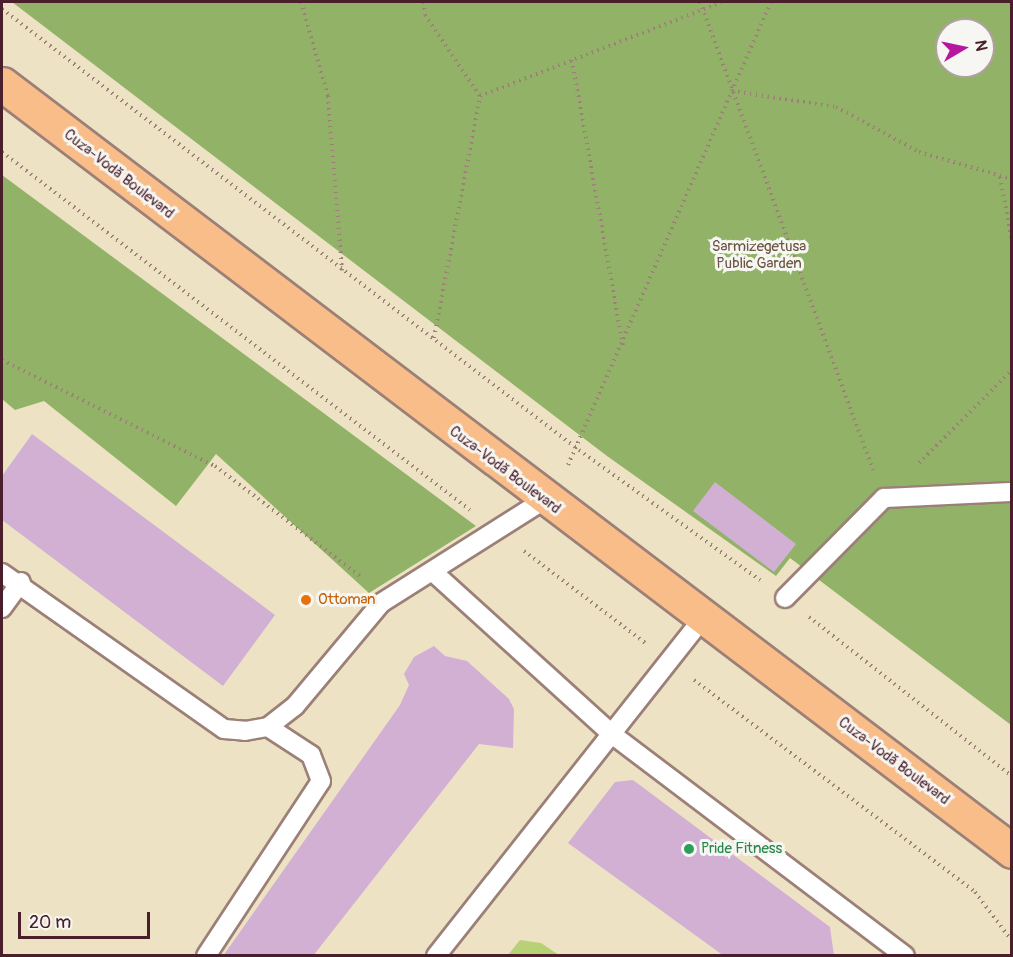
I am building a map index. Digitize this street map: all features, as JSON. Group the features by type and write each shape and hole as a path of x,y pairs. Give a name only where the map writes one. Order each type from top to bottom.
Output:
{"main road":[{"name":"Cuza-Vodă Boulevard","path":"2,84 544,500 704,616 1011,851"}],"lane":[{"path":"785,598 884,498 1011,492"},
{"path":"268,727 334,665 388,598 433,572 544,500"},
{"path":"433,572 613,735 905,956"},
{"path":"2,573 21,582 224,729 268,727 312,755 321,780 206,956"},
{"path":"2,608 21,582"},
{"path":"436,956 613,735 704,616"}],"path":[{"path":"301,2 328,96 342,271"},
{"path":"424,2 425,15 480,96 434,338"},
{"path":"699,2 884,498 1011,370"},
{"path":"480,96 722,2"},
{"path":"544,500 579,450 771,2"},
{"path":"2,9 579,450 785,598 1011,776"},
{"path":"572,60 623,346"},
{"path":"732,91 836,107 919,152 1011,179"},
{"path":"1000,177 1011,242"},
{"path":"2,360 215,466 388,598"}],"green space":[{"name":"Sarmizegetusa Public Garden","path":"12,2 1011,2 1011,725 790,558 776,576 607,456"},
{"path":"2,175 476,526 369,593 216,454 176,506 44,401 15,410 2,399"},
{"path":"520,940 541,943 559,955 508,955"}],"building":[{"path":"32,434 275,615 223,686 2,520 2,476"},
{"path":"715,482 796,544 774,572 693,511"},
{"path":"434,646 445,656 467,661 509,699 514,709 513,748 479,744 313,956 223,956 400,705 409,685 404,674 414,657"},
{"path":"633,780 830,927 834,956 724,956 568,843 615,782"}],"place":[{"name":"Ottoman","path":"306,600"},
{"name":"Pride Fitness","path":"689,849"}]}
